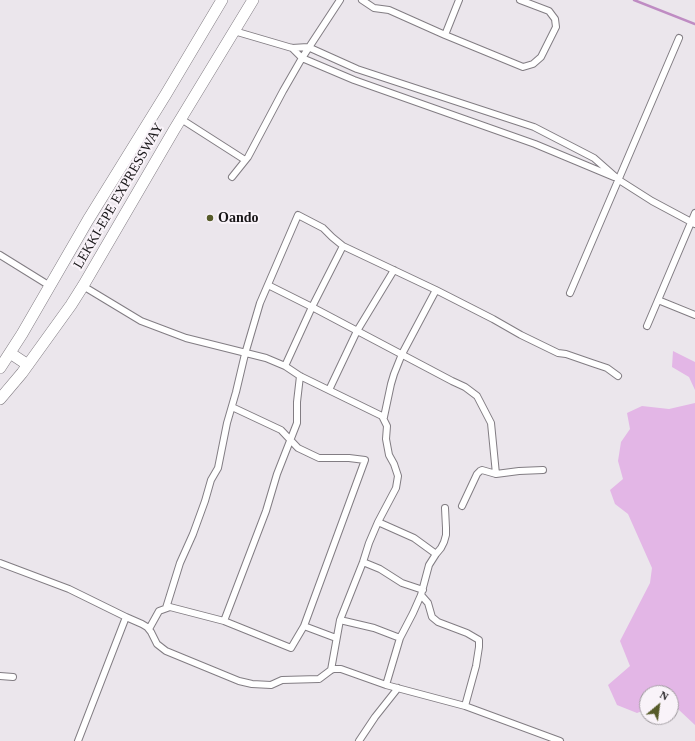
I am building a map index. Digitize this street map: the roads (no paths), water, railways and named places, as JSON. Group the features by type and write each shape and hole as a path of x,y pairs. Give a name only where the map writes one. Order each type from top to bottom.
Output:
{"highway":[{"name":"LEKKI-EPE EXPRESSWAY","path":"0,368 222,0"},
{"name":"LEKKI-EPE EXPRESSWAY","path":"0,399 28,364 71,305 253,0"},
{"path":"10,353 28,364"}],"street":[{"path":"232,177 245,160 308,47 340,0"},
{"path":"362,0 374,8 390,10 445,35 523,67 533,64 541,57 556,27 555,19 549,11 520,0"},
{"path":"445,35 459,0"},
{"path":"234,31 292,48 308,47 357,69 534,128 594,158 619,180 652,201 693,223"},
{"path":"570,293 679,38"},
{"path":"292,48 302,58 354,80 535,144 619,180"},
{"path":"448,113 454,101"},
{"path":"181,119 245,160"},
{"path":"647,326 693,223 695,213"},
{"path":"166,608 180,563 193,534 211,480 218,468 227,423 260,303 298,215 323,228 343,246 436,290 493,319 533,342 558,353 586,360 607,368 618,376"},
{"path":"285,366 312,307 343,246"},
{"path":"0,255 50,286"},
{"path":"329,390 357,331 394,270"},
{"path":"268,285 402,354 452,382 465,387 477,396 491,423 496,474"},
{"path":"83,286 141,321 186,338 245,354 266,358 285,366 300,376 384,417"},
{"path":"331,670 340,620 369,543 396,488 398,476 394,464 389,456 386,439 387,426 384,417 391,384 402,354 436,290"},
{"path":"658,300 695,316"},
{"path":"224,621 266,511 277,474 297,423 300,376"},
{"path":"149,630 159,611 170,607 224,621 291,648 304,626 365,460 349,458 319,458 298,448 281,430 232,407"},
{"path":"462,506 476,474 482,470 496,474 543,470"},
{"path":"386,685 400,638 422,592 430,565 441,548 446,535 445,508"},
{"path":"378,522 414,538 436,554"},
{"path":"363,562 380,569 402,583 422,592 428,603 432,617 438,622 467,633 479,640 476,666 465,706"},
{"path":"0,563 69,589 142,624 151,632 157,644 166,651 239,681 252,684 271,684 282,680 319,679 331,670 341,669 386,685 465,706 560,741"},
{"path":"78,741 126,617"},
{"path":"340,620 374,628 400,638"},
{"path":"304,626 336,638"},
{"path":"0,676 13,677"},
{"path":"359,741 375,717 398,688"}],"waterway":[{"path":"634,0 695,24"}],"place":[{"name":"Oando","path":"210,218"}]}
